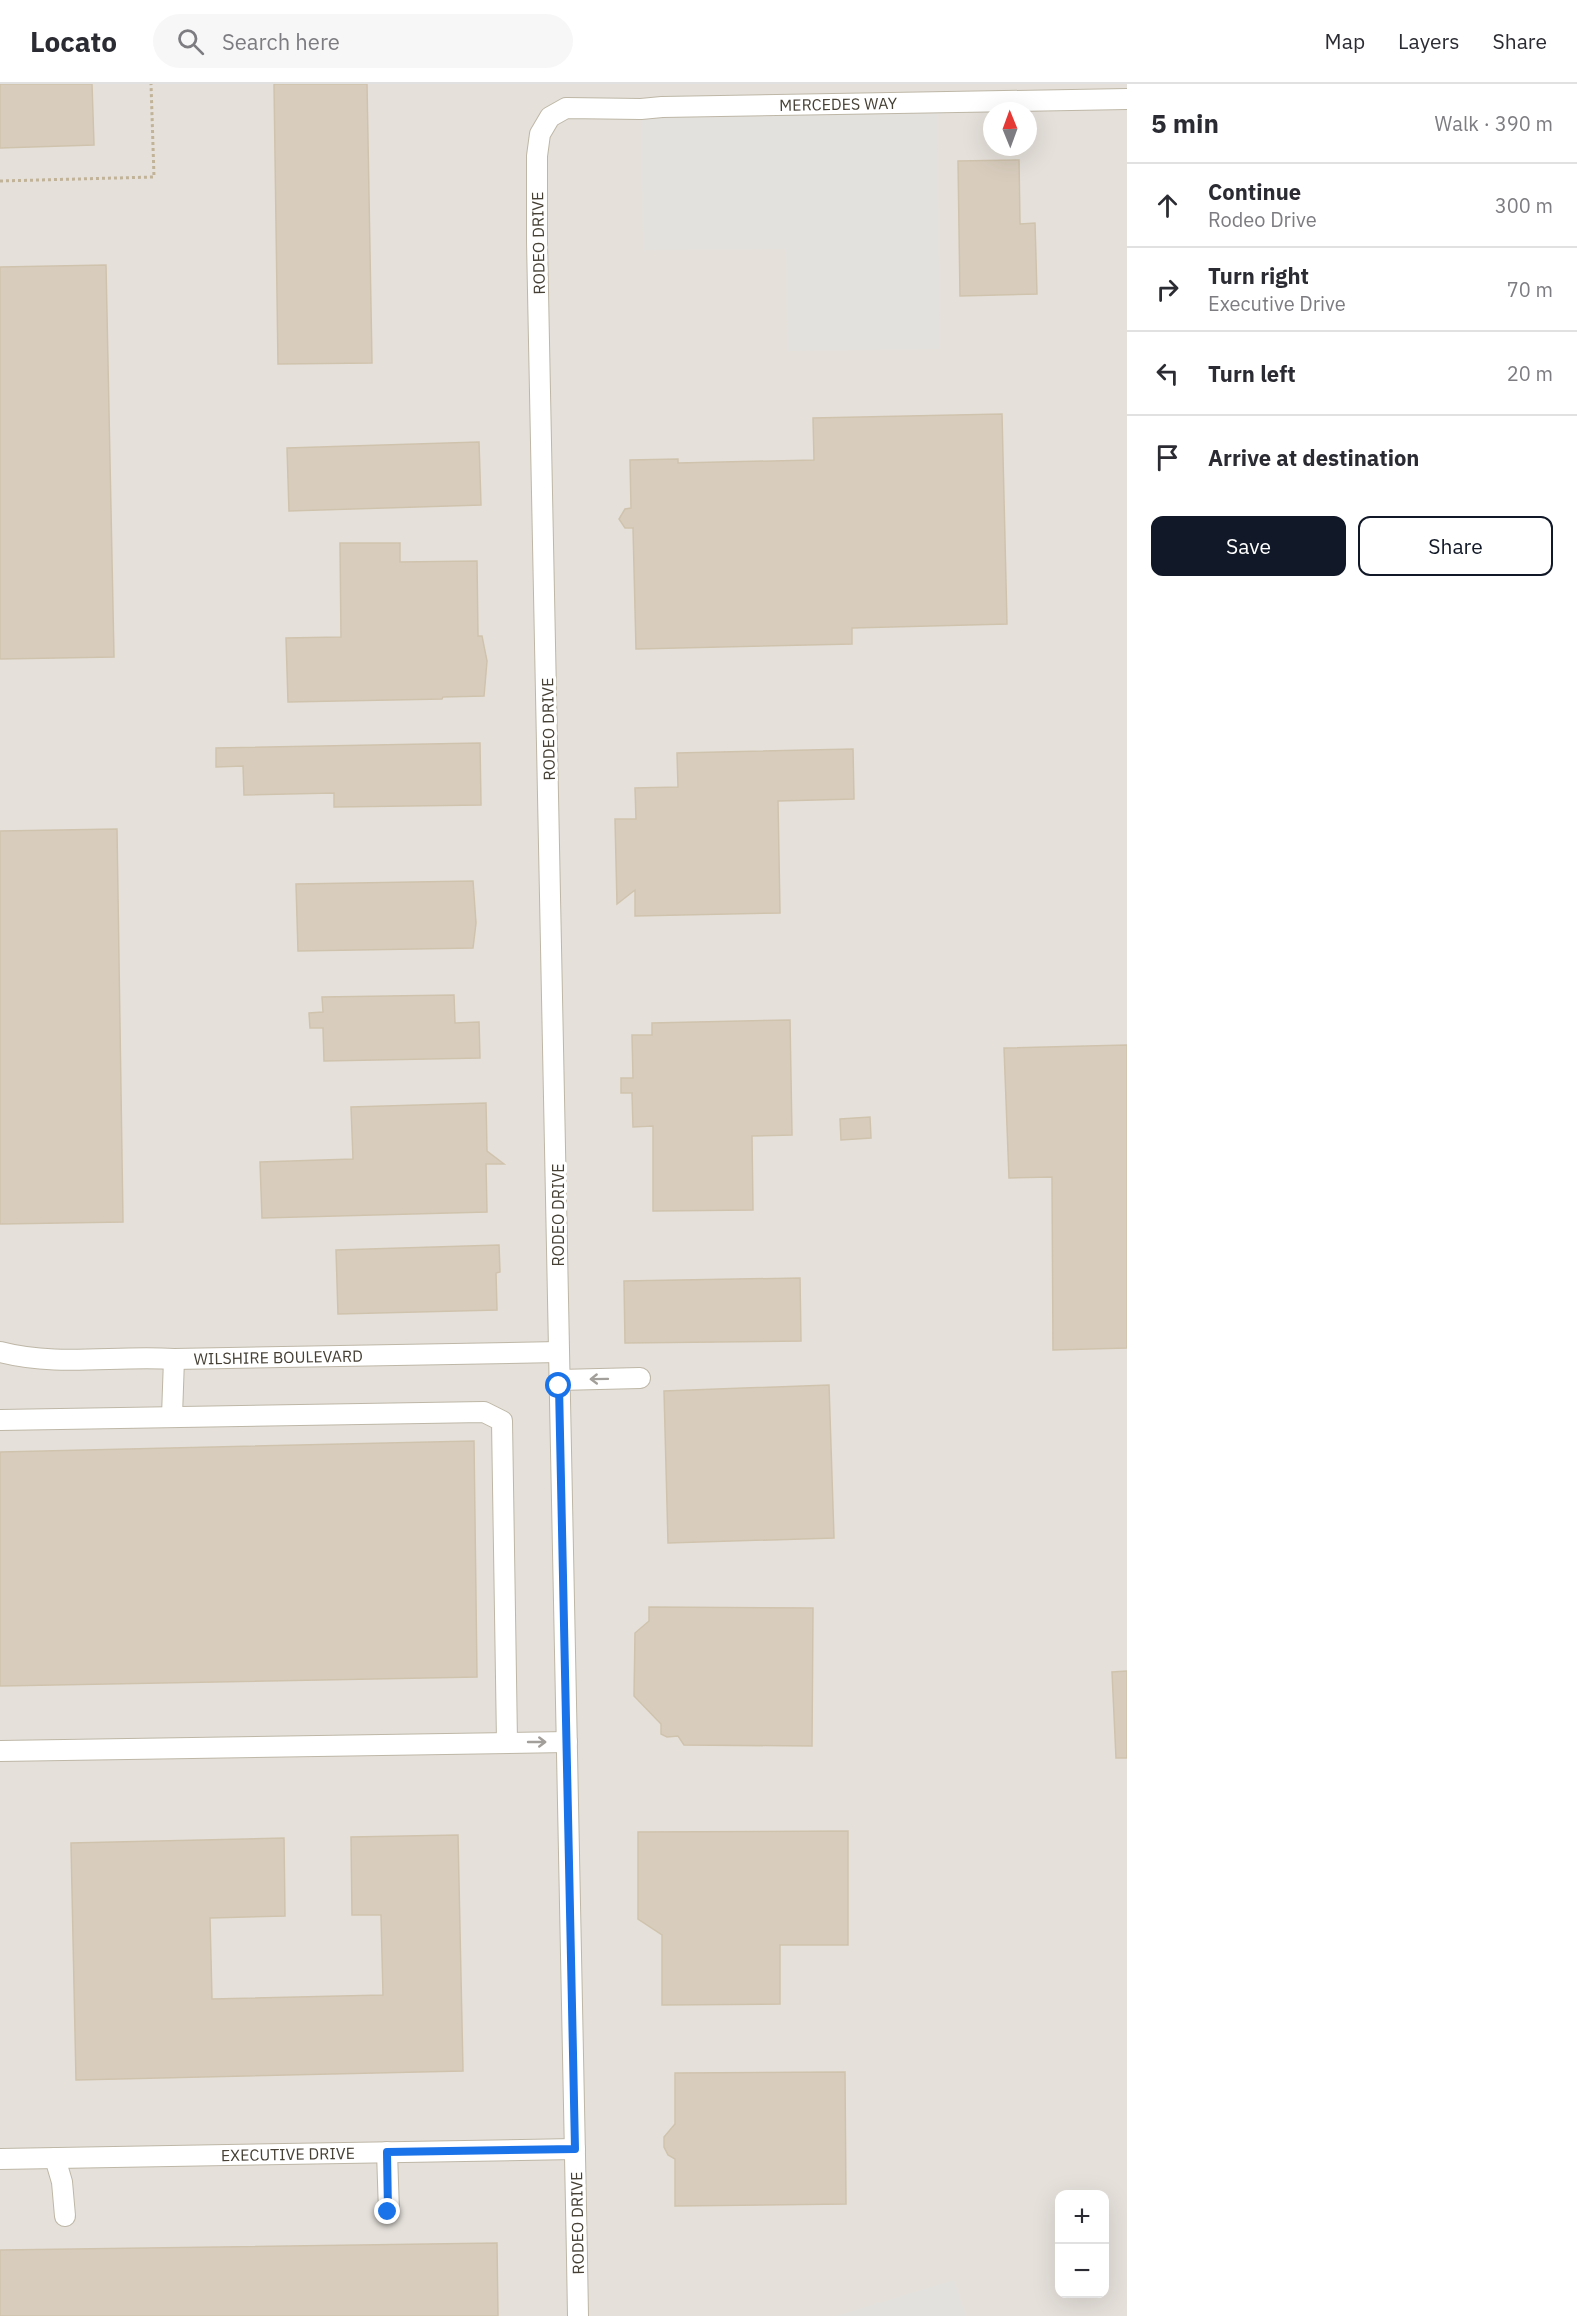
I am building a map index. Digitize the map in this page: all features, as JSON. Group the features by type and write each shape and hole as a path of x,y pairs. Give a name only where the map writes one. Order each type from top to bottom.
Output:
{"street":[{"name":"MERCEDES WAY","path":"550,117 566,108 641,109 1127,99"},
{"name":"RODEO DRIVE","path":"550,117 540,134 537,156 537,241 556,1085 559,1380 578,2316"},
{"name":"WILSHIRE BOULEVARD","path":"0,1352 52,1361 145,1357 174,1359 559,1352"},
{"path":"172,1416 174,1359"},
{"path":"559,1380 640,1378"},
{"path":"0,1420 484,1412 502,1421 507,1742"},
{"path":"0,1751 567,1742"},
{"name":"EXECUTIVE DRIVE","path":"0,2158 575,2149"},
{"path":"387,2152 388,2212"},
{"path":"55,2158 62,2182 65,2216"}],"path":[{"path":"0,181 153,177 151,84"}],"shaded area":[{"path":"0,84 1127,84 1127,2316 0,2316"},
{"path":"937,103 940,349 787,351 786,249 643,250 641,109"},
{"path":"954,2280 966,2316 836,2316"}],"building":[{"path":"0,84 92,84 94,145 0,148"},
{"path":"274,84 367,84 372,363 278,364"},
{"path":"1019,160 1020,224 1035,223 1037,294 960,296 958,161"},
{"path":"106,265 114,657 0,659 0,267"},
{"path":"1002,414 1007,624 852,628 852,644 636,649 633,528 625,528 619,519 625,509 631,508 630,460 678,459 678,463 814,460 813,418"},
{"path":"479,442 481,505 289,511 287,448"},
{"path":"340,543 400,543 400,562 477,561 478,636 482,636 487,661 484,696 288,702 286,638 341,637"},
{"path":"480,743 481,805 334,807 334,793 244,795 243,766 216,767 216,748"},
{"path":"853,749 854,799 778,801 780,913 635,916 635,890 617,904 615,819 636,819 635,788 678,787 677,753"},
{"path":"117,829 123,1222 0,1224 0,831"},
{"path":"473,881 476,923 473,948 298,951 296,884"},
{"path":"454,995 455,1023 479,1022 480,1058 324,1061 323,1028 310,1028 309,1013 323,1012 322,997"},
{"path":"790,1020 792,1135 752,1136 753,1210 653,1211 653,1126 633,1127 632,1093 621,1093 621,1078 633,1078 632,1035 652,1035 652,1023"},
{"path":"1127,1045 1127,1348 1053,1350 1052,1177 1009,1178 1004,1048"},
{"path":"486,1103 487,1151 504,1164 486,1164 487,1212 262,1218 260,1162 353,1159 351,1107"},
{"path":"870,1117 871,1138 841,1140 840,1119"},
{"path":"499,1245 500,1272 496,1273 497,1310 338,1314 336,1250"},
{"path":"800,1278 801,1341 625,1343 624,1281"},
{"path":"829,1385 834,1538 668,1543 664,1391"},
{"path":"474,1441 477,1677 0,1686 0,1452"},
{"path":"649,1607 813,1608 812,1746 684,1745 678,1736 667,1737 661,1734 661,1724 634,1696 635,1633 649,1621"},
{"path":"1127,1671 1127,1758 1116,1758 1112,1672"},
{"path":"848,1831 848,1945 780,1945 780,2004 662,2005 662,1935 638,1919 638,1832"},
{"path":"458,1835 463,2071 76,2080 71,1843 284,1838 285,1916 210,1918 212,1999 383,1995 381,1915 352,1915 351,1837"},
{"path":"845,2072 846,2204 675,2206 675,2159 668,2155 664,2147 664,2137 675,2124 675,2073"},
{"path":"497,2243 498,2316 0,2316 0,2250"}],"route":[{"path":"388,2212 387,2152 575,2149 559,1386"}]}
